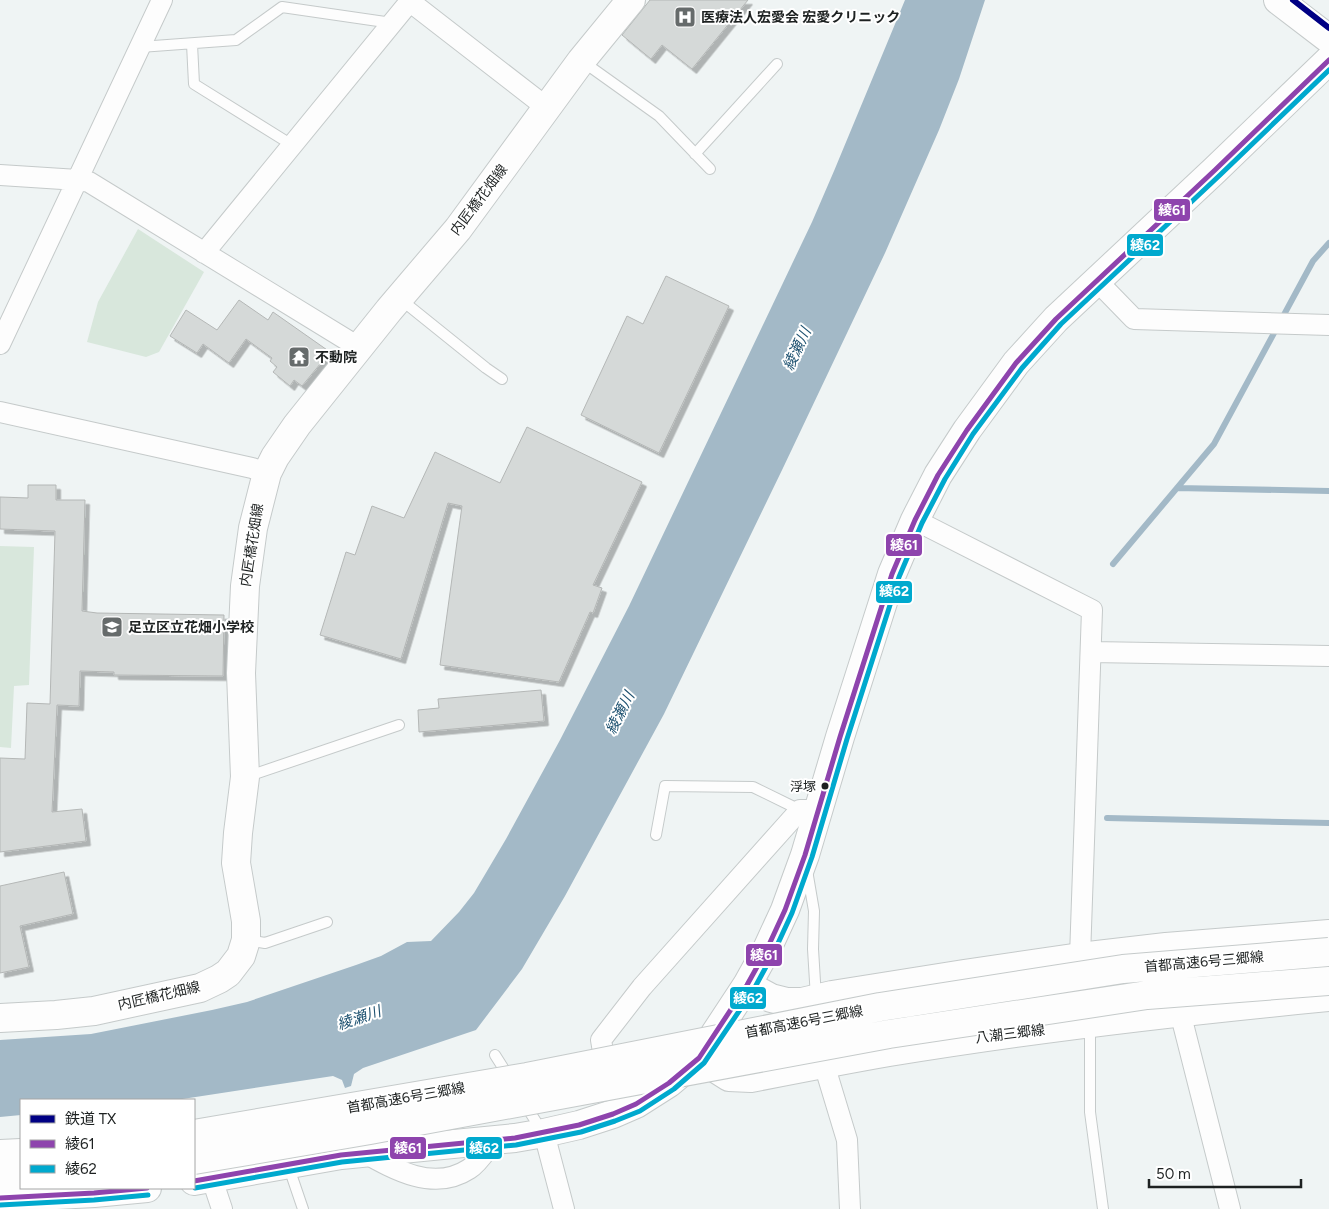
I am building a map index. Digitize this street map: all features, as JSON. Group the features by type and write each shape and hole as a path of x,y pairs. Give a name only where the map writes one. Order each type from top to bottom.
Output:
{"main road":[{"name":"内匠橋花畑線","path":"0,1018 94,1011 200,988 228,973 241,956 246,940 246,921 236,863 245,777 241,673 245,586 252,528 262,484 297,426 399,298 458,229 506,166 546,107 631,0"},
{"path":"1278,0 1329,39"},
{"path":"200,1173 288,1164 363,1152 544,1134 613,1114 636,1104 670,1083 698,1058 768,949 786,910 805,855 809,810 892,574 915,520 938,476 967,430 1016,363 1056,319 1329,60"},
{"path":"746,985 771,998 787,1002 1080,957 1166,947 1329,934"},
{"name":"首都高速6号三郷線","path":"195,1134 518,1078 880,1007 1123,969 1329,952"},
{"path":"964,974 972,1039"},
{"name":"首都高速6号三郷線","path":"200,1173 379,1128 898,1032 1147,995 1329,981"},
{"path":"698,1058 749,1044 902,984"},
{"name":"八潮三郷線","path":"698,1058 729,1077 751,1078 972,1039 1180,1012 1329,997"},
{"path":"0,1154 20,1153"},
{"path":"0,1182 20,1180"},
{"path":"0,1198 136,1189"}],"street":[{"path":"0,344 162,0"},
{"path":"204,253 409,0 546,107"},
{"path":"0,175 89,182 360,348"},
{"path":"1097,281 1134,319 1329,325"},
{"path":"0,412 242,465 267,473"},
{"path":"915,520 1092,610 1080,957"},
{"path":"1091,652 1329,656"},
{"path":"613,1114 601,1040 642,987 728,889 809,810"},
{"path":"1180,1012 1230,1209"},
{"path":"824,1064 847,1140 850,1209"},
{"path":"544,1134 564,1209"},
{"path":"200,1173 222,1209"}],"lane":[{"path":"140,47 236,40 282,7 392,23"},
{"path":"192,44 194,84 292,145"},
{"path":"581,61 660,116 710,169"},
{"path":"696,154 777,64"},
{"path":"399,298 502,379"},
{"path":"245,777 399,725"},
{"path":"656,835 665,786 753,787 809,810"},
{"path":"805,855 814,911 813,948 816,999"},
{"path":"246,940 265,943 327,922"},
{"path":"1090,1024 1090,1112 1103,1209"},
{"path":"495,1055 544,1134"},
{"path":"288,1164 303,1209"}],"shaded area":[{"path":"138,229 204,272 159,352 146,357 87,342 98,302"},
{"path":"0,546 34,547 29,685 14,686 11,748 0,747"}],"water":[{"name":"綾瀬川","path":"905,0 985,0 959,79 939,130 885,253 664,714 565,896 522,969 476,1030 363,1068 354,1074 351,1086 345,1088 342,1080 333,1076 183,1099 20,1099 20,1115 0,1117 0,1040 91,1034 247,1002 381,956 407,942 431,941 459,912 474,893 506,839 560,740 629,606 812,222"}],"building":[{"name":"医療法人宏愛会 宏愛クリニック","path":"650,0 748,0 692,69 662,45 651,59 622,35"},
{"path":"666,276 729,306 659,453 581,415 627,316 643,324"},
{"path":"239,300 268,320 273,312 330,352 302,386 294,380 290,386 273,372 277,367 270,361 272,358 246,339 229,363 203,344 197,353 170,336 186,310 217,330"},
{"path":"527,427 642,482 593,585 602,588 593,613 590,612 559,682 440,665 462,506 448,503 401,659 320,635 346,552 355,555 372,506 404,518 435,452 500,483"},
{"path":"28,485 56,485 56,500 85,500 82,611 97,613 224,615 223,676 114,675 114,672 80,671 79,706 57,705 52,812 82,809 86,841 0,852 0,758 25,759 27,703 50,704 55,531 0,529 0,497 28,498"},
{"path":"541,690 544,721 419,732 418,710 439,708 438,699"},
{"path":"64,872 73,914 20,926 29,967 0,973 0,886"}],"waterway":[{"path":"1113,564 1214,444 1313,261 1329,243"},
{"path":"1177,488 1329,491"},
{"path":"1107,818 1329,823"}],"rail line":[{"name":"TX","path":"1293,0 1329,28"}],"transit line":[{"name":"綾61","path":"195,1181 341,1155 515,1138 579,1125 636,1104 669,1083 699,1058 747,985 767,949 785,910 805,855 892,574 915,520 938,475 967,430 1016,363 1056,319 1329,60"},
{"name":"綾62","path":"195,1188 342,1162 516,1145 581,1132 640,1111 674,1089 704,1063 754,989 792,913 812,857 847,739 899,577 922,523 945,479 973,434 1022,368 1061,324 1329,70"},
{"name":"綾61","path":"0,1198 136,1189"},
{"name":"綾62","path":"0,1205 148,1195"}],"place":[{"name":"医療法人宏愛会 宏愛クリニック","path":"685,17"},
{"name":"不動院","path":"299,357"},
{"name":"足立区立花畑小学校","path":"112,627"},
{"name":"浮塚","path":"825,786"}]}
